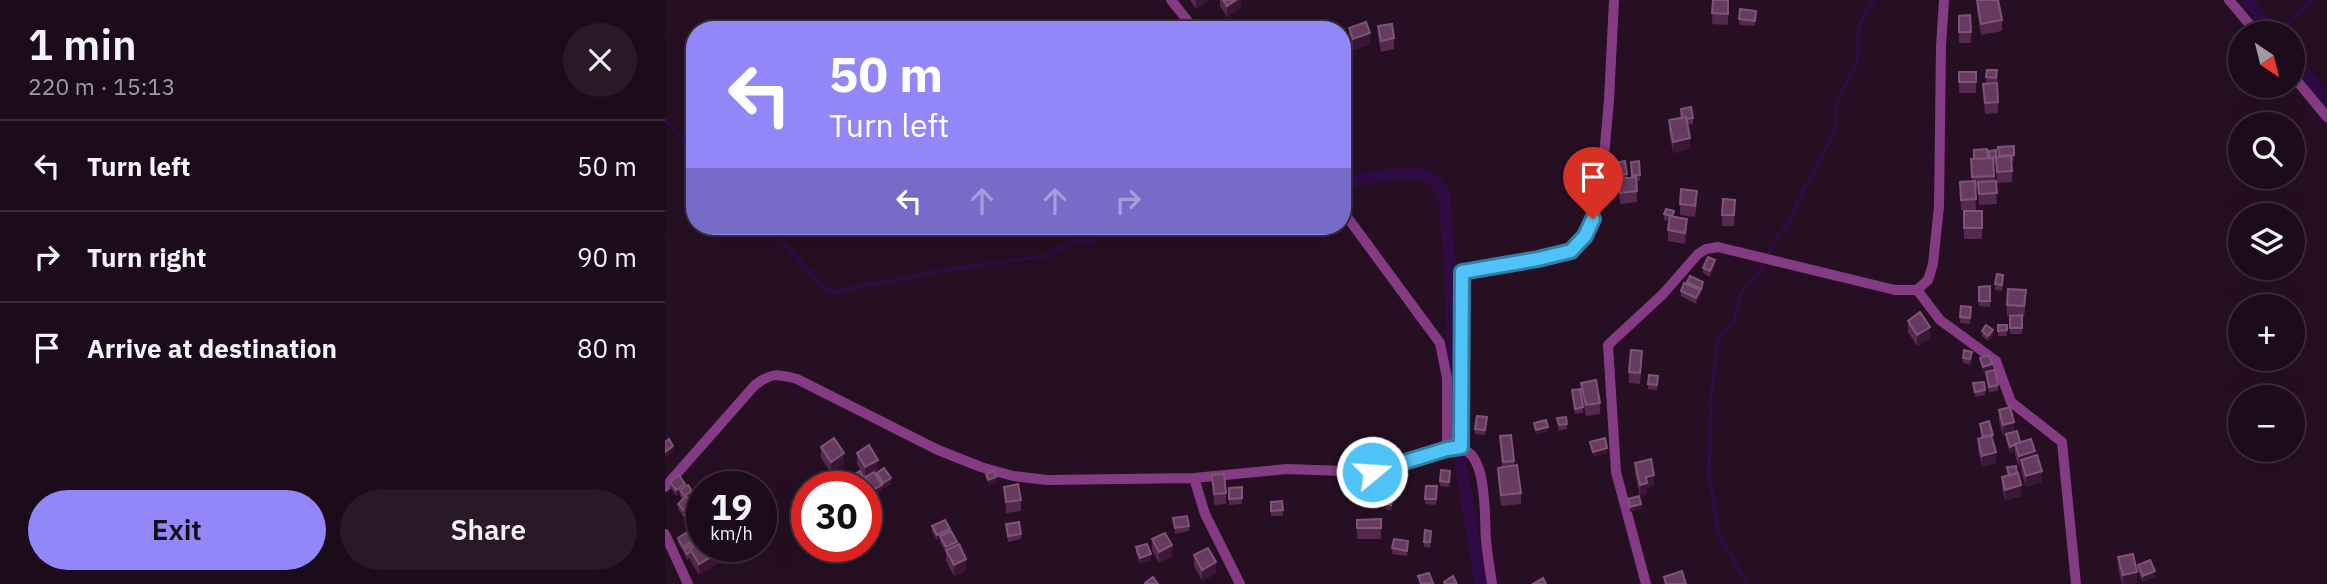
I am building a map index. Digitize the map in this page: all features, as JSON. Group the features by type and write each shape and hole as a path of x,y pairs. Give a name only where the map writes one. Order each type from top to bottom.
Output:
{"street":[{"path":"1171,0 1188,21"},
{"path":"1461,447 1462,272 1571,251 1585,236 1600,202 1614,0"},
{"path":"1646,584 1616,472 1608,345 1706,249 1717,247 1776,259 1895,290 1917,290 1928,280 1933,264 1939,206 1944,0"},
{"path":"2229,0 2247,21"},
{"path":"2305,90 2327,117"},
{"path":"1351,222 1440,343 1447,378 1447,449"},
{"path":"1917,290 1940,320 1996,361 2011,402 2062,442 2076,584"},
{"path":"665,487 755,385 765,377 777,374 797,379 938,450 981,467 1013,476 1047,480 1194,478 1287,469 1372,472 1461,447 1473,455 1482,475 1492,584"},
{"path":"1194,478 1205,514 1240,584"},
{"path":"665,534 688,584"}],"building":[{"path":"1223,0 1236,0 1227,6"},
{"path":"1713,0 1728,0 1728,14 1712,13"},
{"path":"1977,0 1998,0 2002,20 1981,24"},
{"path":"1740,9 1756,11 1755,21 1739,19"},
{"path":"1970,15 1971,32 1959,32 1959,16"},
{"path":"1366,22 1370,33 1353,39 1351,27"},
{"path":"1392,24 1394,38 1381,41 1378,26"},
{"path":"1987,70 1997,70 1996,78 1986,77"},
{"path":"1959,72 1976,72 1976,82 1959,82"},
{"path":"1997,83 1998,102 1985,103 1983,84"},
{"path":"1691,107 1693,118 1682,118 1681,109"},
{"path":"1686,117 1690,138 1673,142 1669,120"},
{"path":"2014,146 2014,155 1999,156 1998,147"},
{"path":"1987,149 1988,158 1974,159 1974,150"},
{"path":"1996,150 1996,157 1989,158 1989,151"},
{"path":"2011,156 2012,171 1997,172 1996,157"},
{"path":"1993,158 1994,176 1972,177 1971,159"},
{"path":"1625,161 1627,174 1616,176 1615,163"},
{"path":"1639,161 1640,175 1632,176 1631,162"},
{"path":"1636,177 1637,191 1620,193 1618,179"},
{"path":"1975,181 1976,199 1961,200 1960,182"},
{"path":"1996,181 1997,193 1979,194 1978,182"},
{"path":"1681,189 1697,191 1695,206 1680,204"},
{"path":"1723,199 1735,200 1734,215 1722,215"},
{"path":"1666,209 1674,211 1672,216 1664,214"},
{"path":"1964,211 1982,211 1982,228 1964,228"},
{"path":"1670,216 1687,219 1685,233 1668,230"},
{"path":"1708,257 1715,260 1710,271 1703,268"},
{"path":"1997,274 2003,275 2002,285 1995,284"},
{"path":"1690,276 1703,282 1701,289 1687,282"},
{"path":"1684,283 1700,290 1696,298 1681,291"},
{"path":"1990,286 1990,301 1979,301 1979,287"},
{"path":"2008,289 2026,290 2024,306 2007,305"},
{"path":"1961,306 1971,307 1970,318 1960,317"},
{"path":"1920,312 1930,327 1917,335 1908,321"},
{"path":"2022,315 2022,328 2010,328 2010,316"},
{"path":"1986,325 1993,330 1988,336 1982,331"},
{"path":"1998,325 2007,325 2007,330 1998,331"},
{"path":"1631,350 1642,351 1640,373 1629,372"},
{"path":"1964,350 1972,352 1970,359 1963,358"},
{"path":"1989,355 1992,364 1983,367 1980,358"},
{"path":"1995,370 1998,385 1989,387 1986,372"},
{"path":"1649,375 1658,376 1657,385 1648,384"},
{"path":"1596,380 1600,403 1586,405 1581,383"},
{"path":"1984,382 1985,390 1975,392 1973,383"},
{"path":"1580,389 1583,407 1575,409 1572,390"},
{"path":"2010,407 2014,422 2003,425 1999,410"},
{"path":"1477,416 1487,417 1485,430 1475,429"},
{"path":"1566,417 1567,424 1559,425 1557,418"},
{"path":"1546,420 1548,427 1536,430 1534,423"},
{"path":"1989,421 1993,435 1983,437 1980,424"},
{"path":"2017,431 2020,442 2010,447 2006,434"},
{"path":"1511,435 1514,461 1503,462 1500,436"},
{"path":"1991,435 1996,452 1982,456 1978,439"},
{"path":"834,438 844,453 831,462 821,447"},
{"path":"1605,438 1607,448 1593,452 1590,442"},
{"path":"669,439 673,446 665,452 665,442"},
{"path":"2031,439 2035,451 2019,456 2015,444"},
{"path":"869,445 878,460 865,467 857,453"},
{"path":"2037,455 2042,471 2026,476 2021,460"},
{"path":"1651,459 1654,475 1646,477 1647,483 1640,485 1635,463"},
{"path":"1517,465 1521,493 1501,495 1498,468"},
{"path":"2016,466 2017,473 2009,475 2007,467"},
{"path":"884,468 891,478 883,483 882,471 880,471"},
{"path":"1441,470 1450,471 1449,482 1440,481"},
{"path":"994,471 996,477 988,480 986,474"},
{"path":"2018,473 2021,485 2005,490 2002,477"},
{"path":"1224,474 1226,493 1214,494 1212,475"},
{"path":"679,475 685,484 676,490 670,482"},
{"path":"1377,478 1387,480 1384,494 1374,492"},
{"path":"1018,484 1021,500 1006,502 1004,487"},
{"path":"686,486 686,495 684,496 680,490"},
{"path":"1426,486 1437,486 1436,499 1425,499"},
{"path":"1242,487 1242,498 1229,499 1229,488"},
{"path":"1387,495 1393,496 1391,505 1385,504"},
{"path":"686,496 686,513 678,504"},
{"path":"1639,496 1641,504 1630,507 1628,499"},
{"path":"1282,501 1283,510 1271,511 1271,502"},
{"path":"1187,516 1189,526 1175,528 1173,518"},
{"path":"1381,519 1381,528 1357,528 1357,520"},
{"path":"945,520 950,529 937,535 932,526"},
{"path":"1019,522 1021,534 1008,536 1006,524"},
{"path":"1425,530 1431,531 1430,542 1424,542"},
{"path":"951,531 957,542 946,547 940,536"},
{"path":"686,533 686,545 683,547 678,538"},
{"path":"1165,533 1172,545 1159,552 1152,539"},
{"path":"1394,539 1408,541 1407,551 1392,548"},
{"path":"959,544 966,559 954,565 946,550"},
{"path":"1147,544 1151,554 1140,558 1136,547"},
{"path":"1208,548 1216,562 1202,570 1194,555"},
{"path":"2133,554 2137,572 2123,575 2118,557"},
{"path":"2150,560 2155,571 2143,576 2138,565"},
{"path":"1682,571 1686,584 1666,584 1664,577"},
{"path":"1429,573 1433,583 1421,584 1418,576"},
{"path":"1453,576 1457,584 1445,584 1444,582"},
{"path":"1153,577 1158,584 1145,584 1145,583"},
{"path":"1543,578 1546,584 1533,584"}],"waterway":[{"path":"1747,584 1719,535 1709,474 1711,400 1717,341 1735,319 1740,294 1758,275 1776,238 1790,222 1800,197 1835,132 1836,103 1857,62 1859,25 1874,0"},
{"path":"2247,0 2264,21"},
{"path":"2290,21 2311,0"},
{"path":"2305,73 2327,101"},
{"path":"665,119 686,144"},
{"path":"1351,181 1384,175 1420,173 1435,181 1444,193 1457,443 1481,584"},
{"path":"777,235 821,285 832,292 951,269 1046,256 1077,240 1094,243 1095,235"}],"route":[{"path":"1372,472 1461,447 1462,272 1571,251 1585,236 1593,219"}]}
